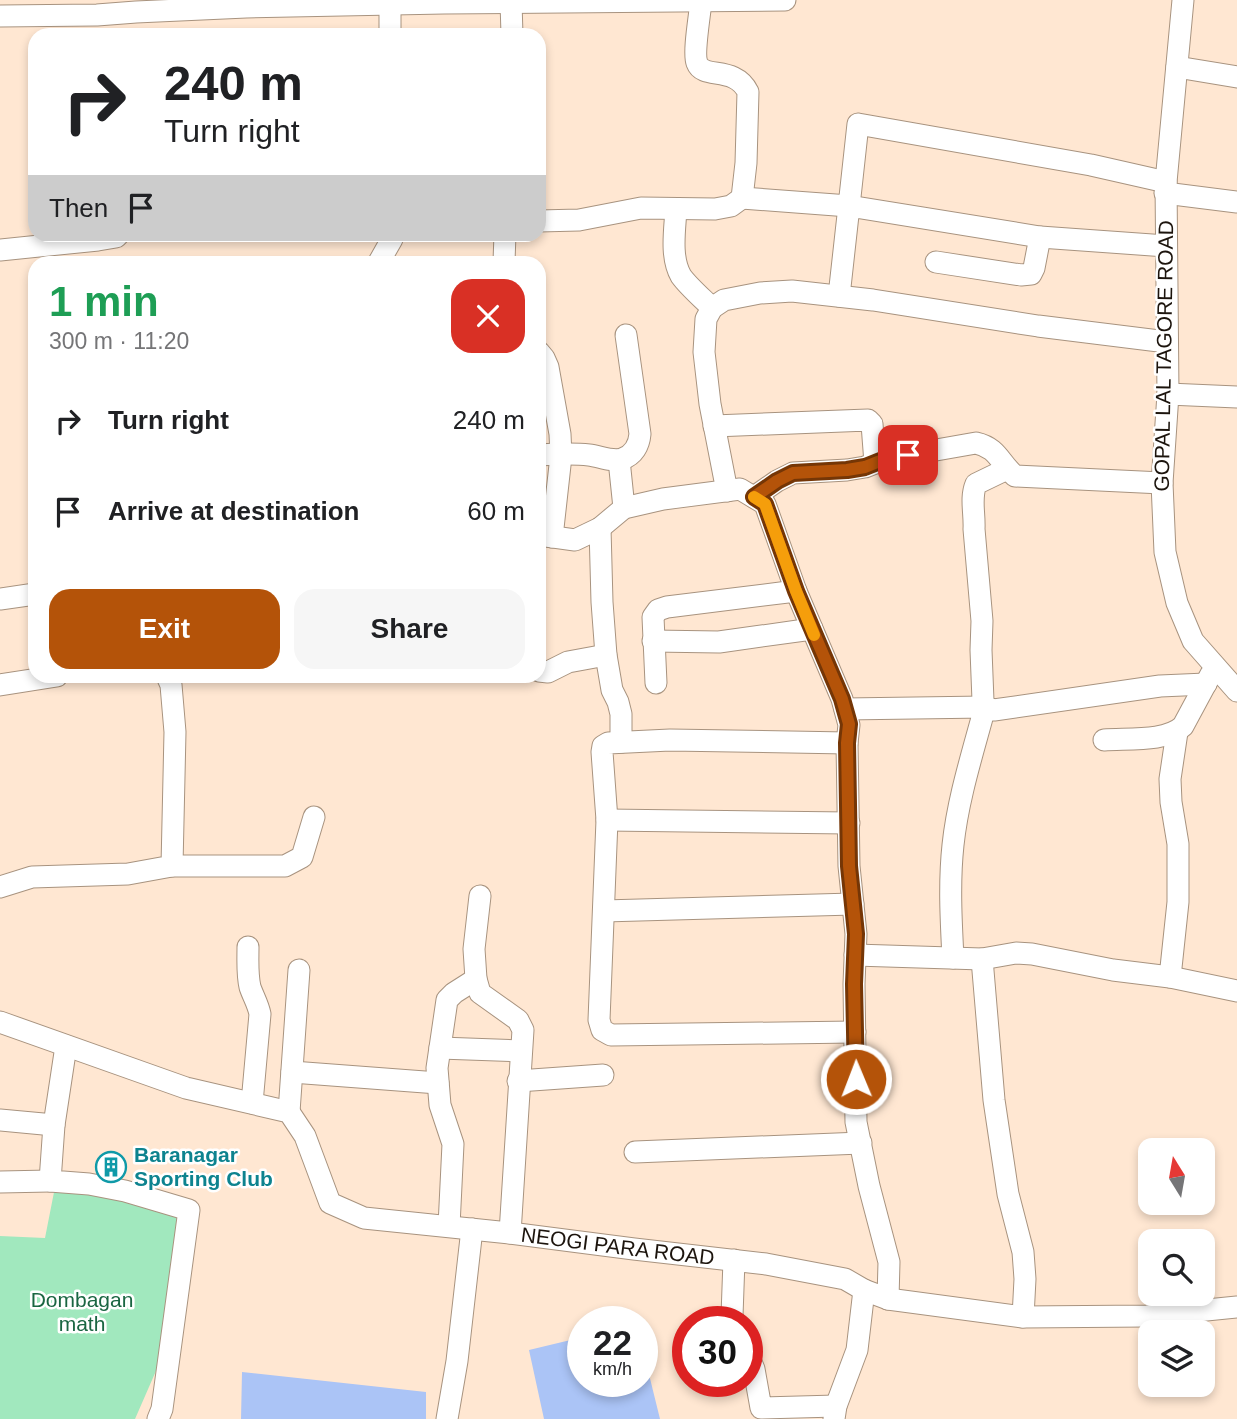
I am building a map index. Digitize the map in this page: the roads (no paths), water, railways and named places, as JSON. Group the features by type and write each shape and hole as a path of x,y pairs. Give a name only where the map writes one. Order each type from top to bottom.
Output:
{"street":[{"path":"0,16 99,25 136,6 785,0"},
{"name":"GOPAL LAL TAGORE ROAD","path":"1183,0 1165,188 1168,394 1162,483 1165,552 1177,603 1193,641 1211,675 1237,691"},
{"path":"701,1 697,64 703,71 736,77 744,83 748,92 742,198"},
{"path":"390,28 391,2"},
{"path":"511,2 512,28"},
{"path":"1177,66 1237,77"},
{"path":"839,296 858,124 1091,165 1165,188 1237,202"},
{"path":"546,221 579,219 641,208 715,209 731,205 742,198 849,206 1040,237 1166,246"},
{"path":"676,209 674,249 681,276 712,308"},
{"path":"936,262 1021,275 1031,274 1040,237"},
{"path":"0,250 78,242"},
{"path":"727,491 714,426 704,352 706,319 712,308 724,300 760,293 792,291 1167,342"},
{"path":"546,455 588,455 619,460 635,450 640,434 626,335"},
{"path":"546,362 560,434 561,454 546,531"},
{"path":"1168,394 1237,397"},
{"path":"714,426 868,420 872,424 875,463"},
{"path":"754,497 793,473 847,470 865,467 885,459 976,443 986,445 996,452 1014,476 1162,483"},
{"path":"619,460 624,508"},
{"path":"953,958 950,876 953,842 985,707 973,491 976,484 1007,469"},
{"path":"546,536 575,540 600,528 624,508 663,499 740,489 765,504 811,629 842,699 849,724 849,866 856,934 856,1122 889,1262 888,1299"},
{"path":"600,528 606,655 610,683 621,714 621,743"},
{"path":"656,683 653,617 658,610 796,591"},
{"path":"0,599 28,595"},
{"path":"653,641 719,642 811,629"},
{"path":"546,671 556,669 561,664 606,655"},
{"path":"845,709 994,709 1211,675"},
{"path":"1104,740 1153,737 1177,732 1211,675"},
{"path":"0,685 28,681"},
{"path":"170,683 175,732 172,866"},
{"path":"1170,977 1178,902 1178,844 1170,779 1177,732"},
{"path":"847,743 670,740 607,743 603,746 607,820 599,1020 606,1033 625,1035 855,1032"},
{"path":"0,887 32,877 128,874 172,866 285,866 302,857 314,817"},
{"path":"607,820 849,823"},
{"path":"480,896 474,949 480,993 518,1020 523,1030 510,1233"},
{"path":"604,911 853,904"},
{"path":"248,947 249,983 260,1014 252,1103"},
{"path":"855,955 982,959 1016,953 1032,954 1237,991"},
{"path":"982,959 994,1100 1008,1194 1023,1252 1023,1317"},
{"path":"0,1022 186,1088 289,1112 299,970"},
{"path":"449,1226 453,1144 440,1105 437,1068 447,1000 476,979"},
{"path":"50,1181 54,1125 66,1046"},
{"path":"440,1048 521,1051"},
{"path":"292,1072 439,1083"},
{"path":"518,1081 603,1075"},
{"name":"NEOGI PARA ROAD","path":"289,1112 305,1136 330,1203 364,1218 766,1264 845,1279 888,1299 1023,1317 1147,1316 1237,1307"},
{"path":"0,1120 54,1125"},
{"path":"635,1152 860,1143"},
{"path":"0,1182 50,1181 89,1184 125,1191 189,1210 162,1409 158,1419"},
{"path":"447,1419 457,1361 472,1229"},
{"path":"732,1306 734,1260"},
{"path":"759,1397 761,1408 835,1412 857,1350 864,1290"}],"water":[{"path":"567,1341 567,1397 655,1397 660,1419 544,1419 529,1350"},
{"path":"242,1372 426,1392 426,1419 241,1419"}],"place":[{"name":"Baranagar Sporting Club","path":"111,1167"}],"park label":[{"name":"Dombagan math","path":"82,1312"}]}
